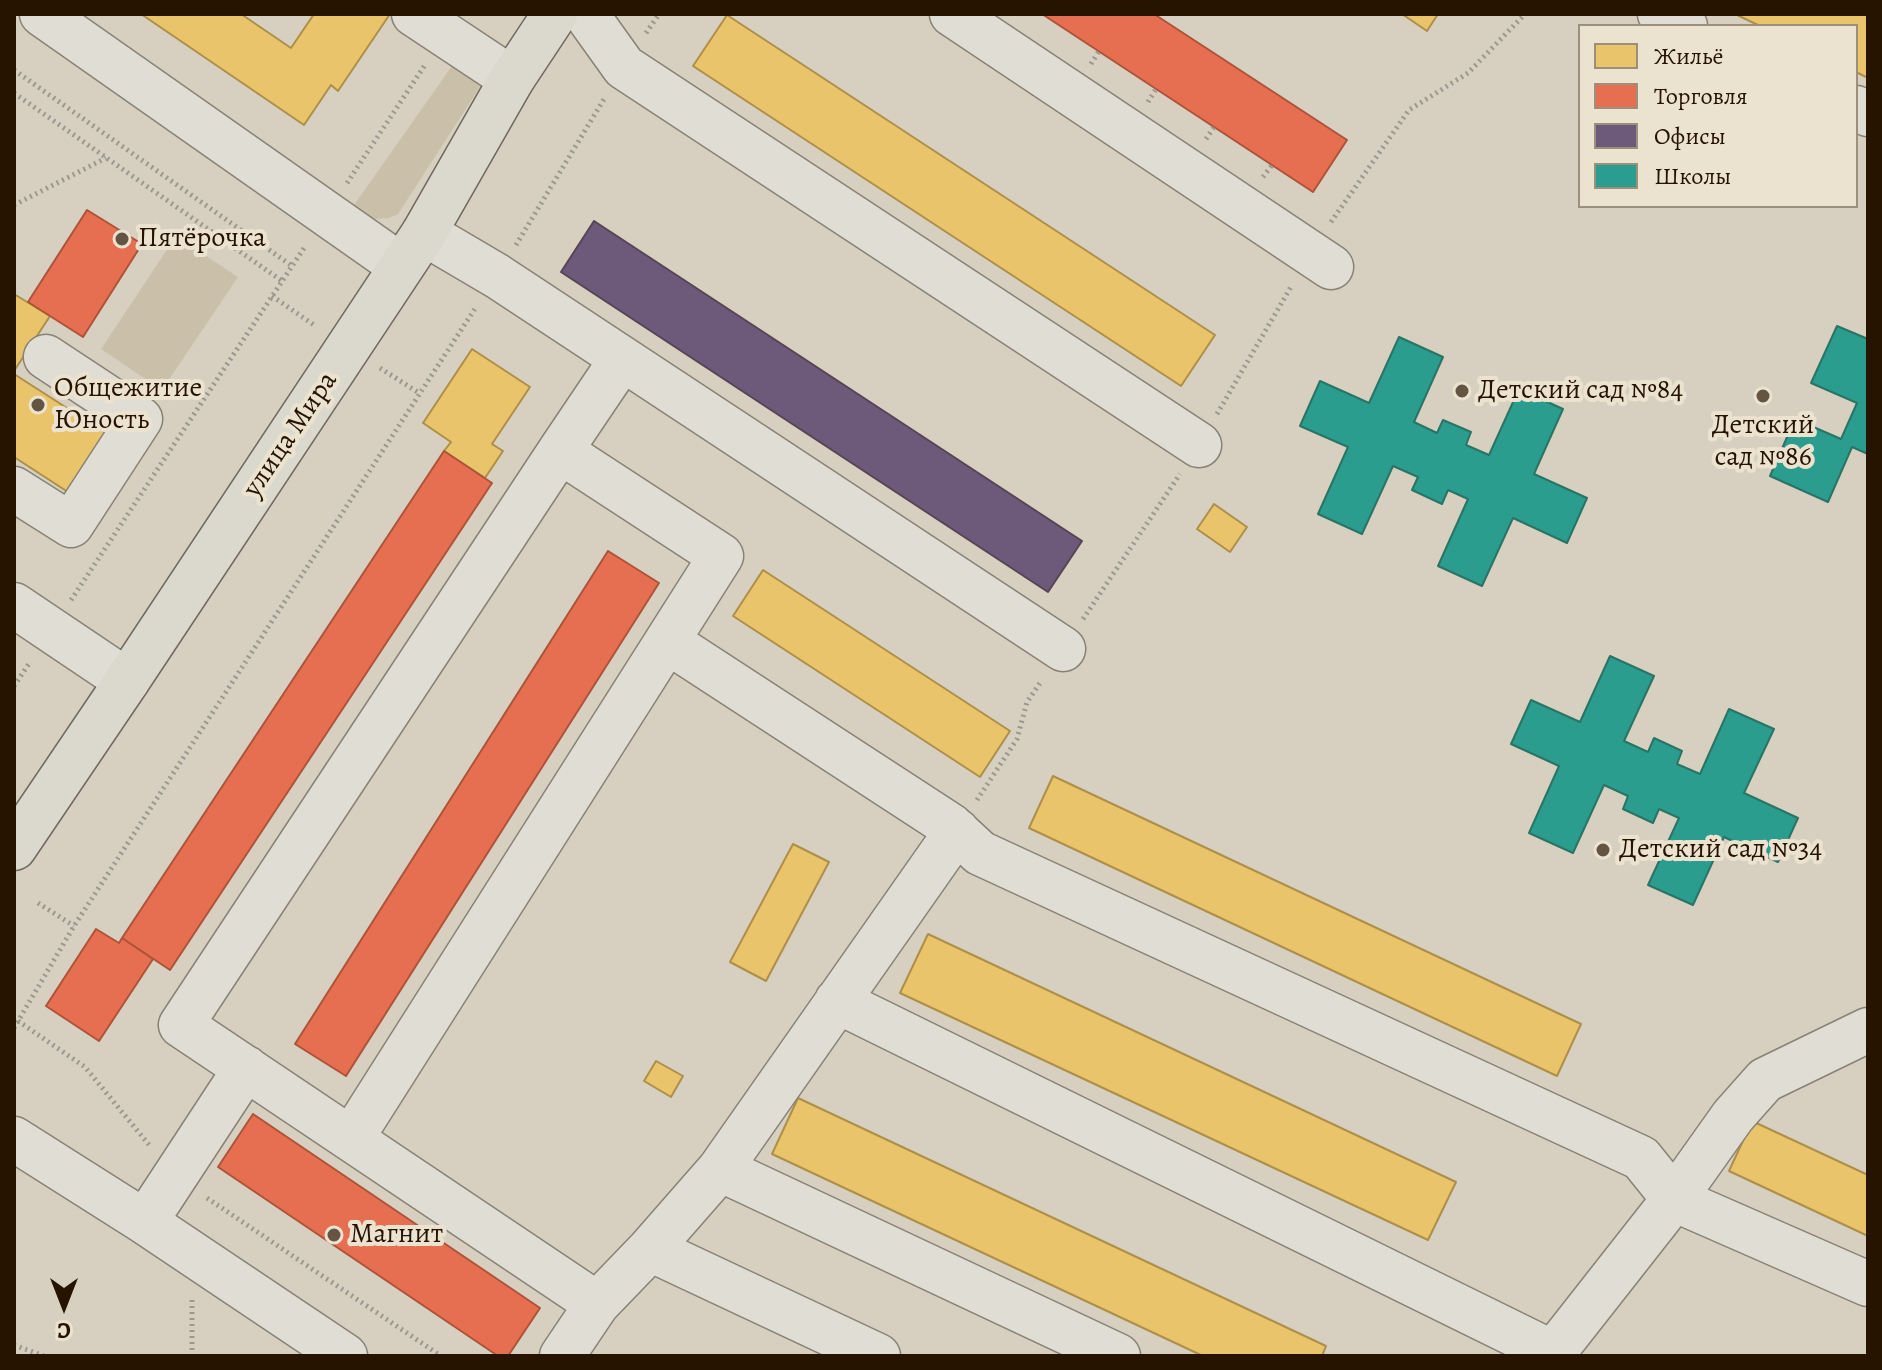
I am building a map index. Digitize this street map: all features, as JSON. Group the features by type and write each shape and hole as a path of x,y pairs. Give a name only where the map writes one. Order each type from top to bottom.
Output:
{"main road":[{"name":"улица Мира","path":"14,848 412,249 512,79 555,14"}],"street":[{"path":"42,14 327,213 412,249 497,276 1063,649"},
{"path":"586,14 624,67 1199,445"},
{"path":"952,14 1320,260"},
{"path":"1660,14 1681,24"},
{"path":"429,24 512,79"},
{"path":"14,489 71,525 140,419 46,357"},
{"path":"597,1304 181,1025 622,359"},
{"path":"351,1139 721,556 560,451"},
{"path":"14,605 127,681"},
{"path":"667,641 957,831 980,853 1641,1158 1674,1199 1868,1284"},
{"path":"562,1356 597,1304 720,1169 957,831"},
{"path":"837,1001 1553,1354 1674,1199 1733,1116 1765,1080 1868,1030"},
{"path":"145,1222 246,1068"},
{"path":"14,1139 145,1222 345,1356"},
{"path":"720,1169 1118,1356"},
{"path":"650,1249 878,1356"}],"path":[{"path":"14,1028 74,926 497,276 659,14"},
{"path":"957,831 1017,739 1027,702 1320,260 1409,110 1468,73 1525,14"},
{"path":"14,686 327,213 429,24"},
{"path":"14,70 292,266"},
{"path":"14,93 282,281"},
{"path":"14,205 106,158"},
{"path":"272,296 314,325"},
{"path":"379,367 419,393"},
{"path":"38,903 74,926"},
{"path":"18,1021 85,1067 175,1177 441,1356"},
{"path":"192,1253 192,1356"},
{"path":"14,1345 44,1356"}],"shaded area":[{"path":"454,63 472,70 480,87 398,214 376,219 352,208"},
{"path":"176,236 238,277 162,390 101,349"}],"building: Жильё":[{"path":"141,14 241,14 291,48 314,14 390,14 338,91 331,85 304,125"},
{"path":"1402,14 1438,14 1427,31"},
{"path":"1735,14 1868,14 1868,78 1858,73 1858,24 1756,24"},
{"path":"727,15 1215,335 1181,386 693,66"},
{"name":"Общежитие Юность","path":"14,294 50,316 14,371"},
{"path":"472,349 530,387 492,444 503,451 485,478 444,451 451,442 423,423"},
{"name":"Общежитие Юность","path":"14,374 109,435 71,494 14,457"},
{"path":"1214,504 1247,527 1230,552 1197,529"},
{"path":"763,570 1010,731 980,777 733,616"},
{"path":"1053,776 1581,1024 1557,1076 1029,828"},
{"path":"793,844 829,862 766,981 730,962"},
{"path":"928,934 1456,1182 1428,1240 900,993"},
{"path":"656,1061 683,1076 671,1097 644,1081"},
{"path":"798,1098 1326,1346 1322,1356 1203,1356 772,1154"},
{"path":"1752,1121 1868,1175 1868,1236 1729,1171"}],"building: Торговля":[{"path":"1042,14 1154,14 1347,140 1313,192"},
{"path":"87,210 142,244 83,337 28,302"},
{"path":"444,451 492,483 170,970 122,938"},
{"path":"608,551 659,583 346,1076 295,1044"},
{"path":"96,929 119,943 122,938 153,959 99,1041 46,1006"},
{"path":"253,1114 540,1308 508,1356 498,1356 218,1167"}],"building: Офисы":[{"path":"594,221 1082,541 1048,592 561,272"}],"building: Школы":[{"path":"1837,326 1868,339 1868,454 1852,447 1828,502 1770,476 1795,419 1841,439 1857,403 1811,383"},
{"path":"1399,337 1443,357 1414,422 1437,433 1443,420 1471,432 1466,445 1489,455 1519,389 1563,409 1534,474 1587,498 1567,543 1513,518 1482,586 1438,566 1468,499 1448,490 1442,504 1412,490 1418,477 1393,466 1362,534 1318,514 1348,447 1300,426 1320,381 1369,403"},
{"path":"1610,656 1654,676 1624,741 1648,752 1654,738 1682,751 1677,764 1700,774 1729,709 1774,729 1744,793 1798,818 1778,862 1724,837 1693,905 1648,885 1679,818 1659,809 1653,823 1623,809 1628,796 1604,785 1573,853 1529,833 1559,766 1511,744 1531,700 1580,722"}],"place":[{"name":"Пятёрочка","path":"122,239"},
{"name":"Детский сад №84","path":"1462,391"},
{"name":"Детский сад №86","path":"1763,396"},
{"name":"Общежитие Юность","path":"38,405"},
{"name":"Детский сад №34","path":"1603,850"},
{"name":"Магнит","path":"334,1235"}]}
